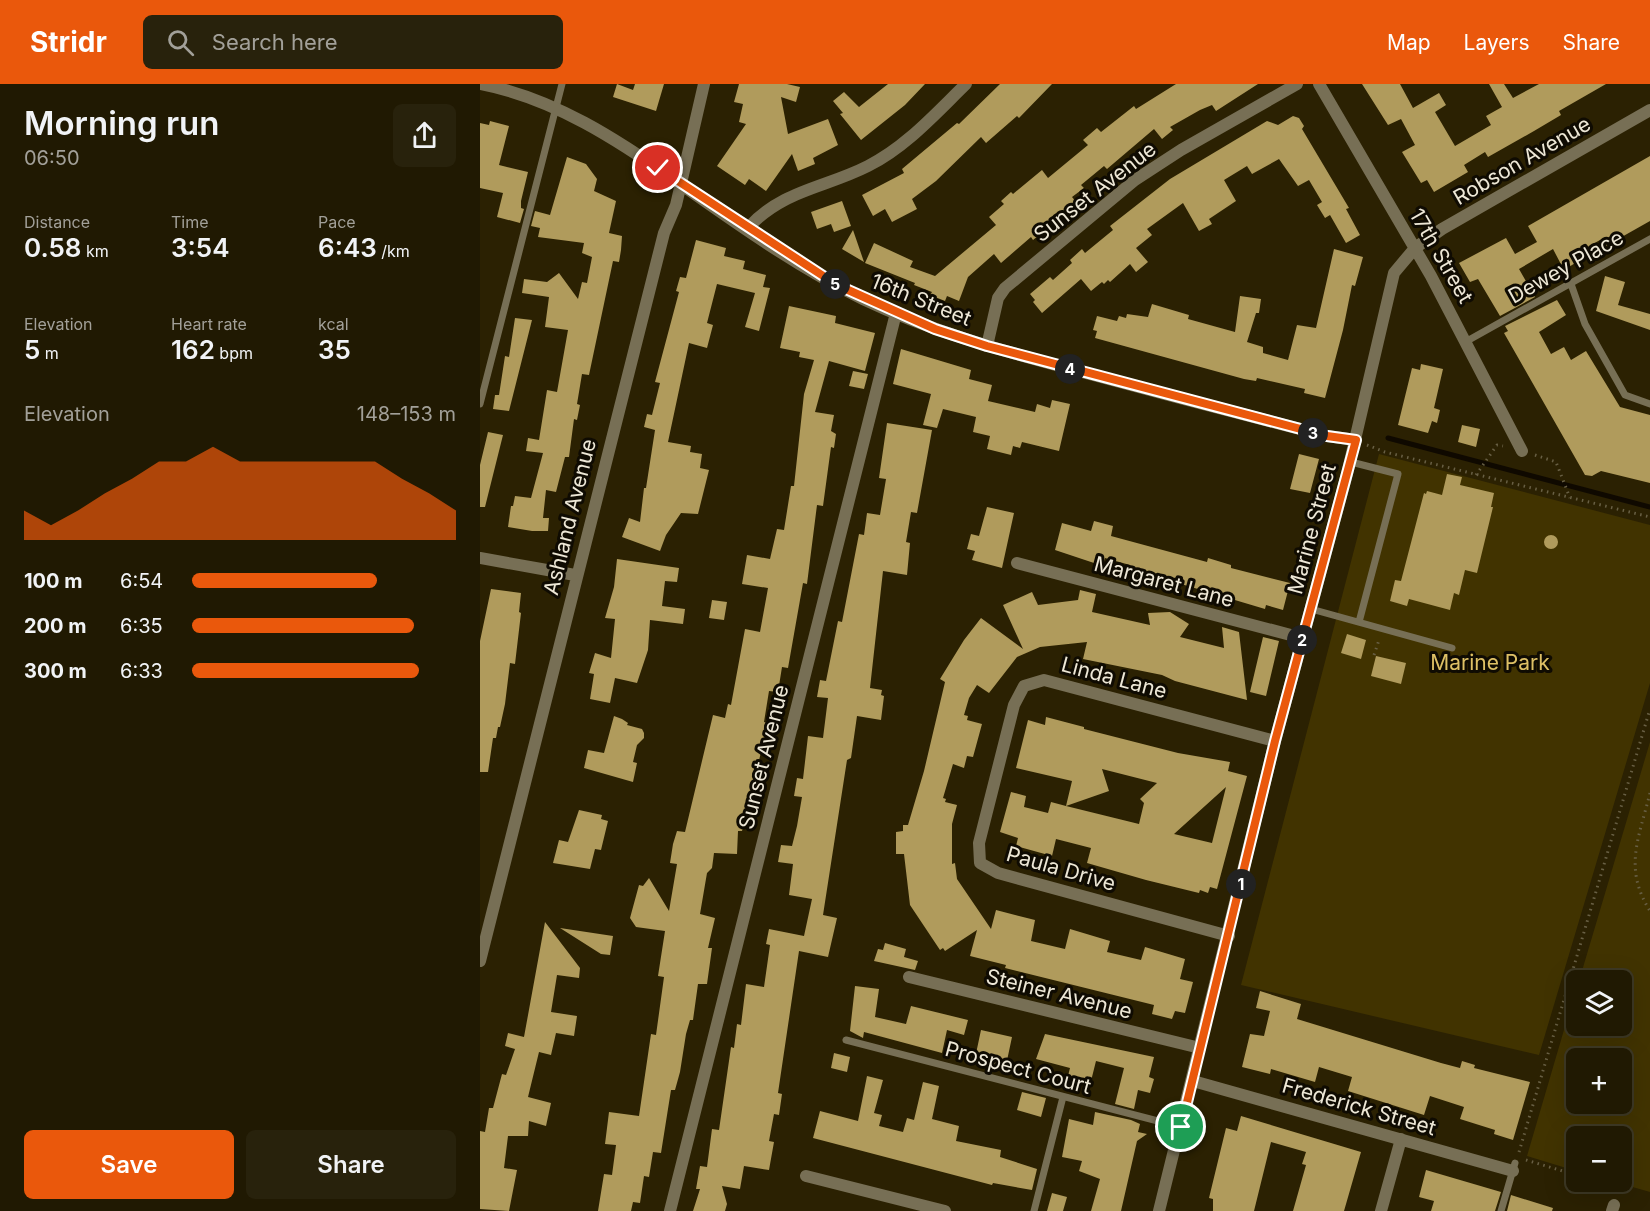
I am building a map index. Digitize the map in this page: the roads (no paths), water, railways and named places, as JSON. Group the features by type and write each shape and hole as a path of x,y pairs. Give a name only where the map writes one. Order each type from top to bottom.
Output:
{"street":[{"name":"16th Street","path":"480,84 556,108 623,144 837,285 896,313 987,346 1327,436 1356,440"},
{"name":"Ashland Avenue","path":"480,961 575,575 664,233 676,205 679,183 704,84"},
{"path":"748,228 763,211 782,200 868,166 888,154 911,137 966,84"},
{"name":"Sunset Avenue","path":"987,346 998,298 1005,288 1135,180 1181,150 1297,84"},
{"name":"17th Street","path":"1320,84 1467,341 1522,451"},
{"name":"Robson Avenue","path":"1415,248 1442,229 1650,110"},
{"name":"Marine Street","path":"1159,1211 1229,936 1275,741 1351,462 1394,273 1415,248"},
{"name":"Sunset Avenue","path":"669,1211 896,313"},
{"path":"480,558 575,575"},
{"name":"Margaret Lane","path":"1017,563 1302,638"},
{"name":"Linda Lane","path":"998,766 1014,705 1024,686 1044,680 1275,741"},
{"name":"Paula Drive","path":"998,766 979,843 980,863 998,873 1229,936"},
{"name":"Steiner Avenue","path":"909,977 1200,1048"},
{"name":"Frederick Street","path":"1193,1081 1401,1139 1514,1167"},
{"path":"1381,1211 1401,1139"},
{"path":"806,1176 945,1211"}],"lane":[{"path":"480,404 562,84"},
{"name":"Dewey Place","path":"1467,341 1650,239"},
{"path":"1571,284 1585,324 1625,395 1650,404"},
{"path":"1351,462 1398,474 1359,622"},
{"path":"1311,609 1452,648"},
{"name":"Prospect Court","path":"846,1040 1181,1127"},
{"path":"1034,1211 1063,1096"},
{"path":"1501,1211 1514,1167"}],"waterway":[{"path":"1388,438 1650,507"}],"park label":[{"name":"Marine Park","path":"1490,663"}]}
